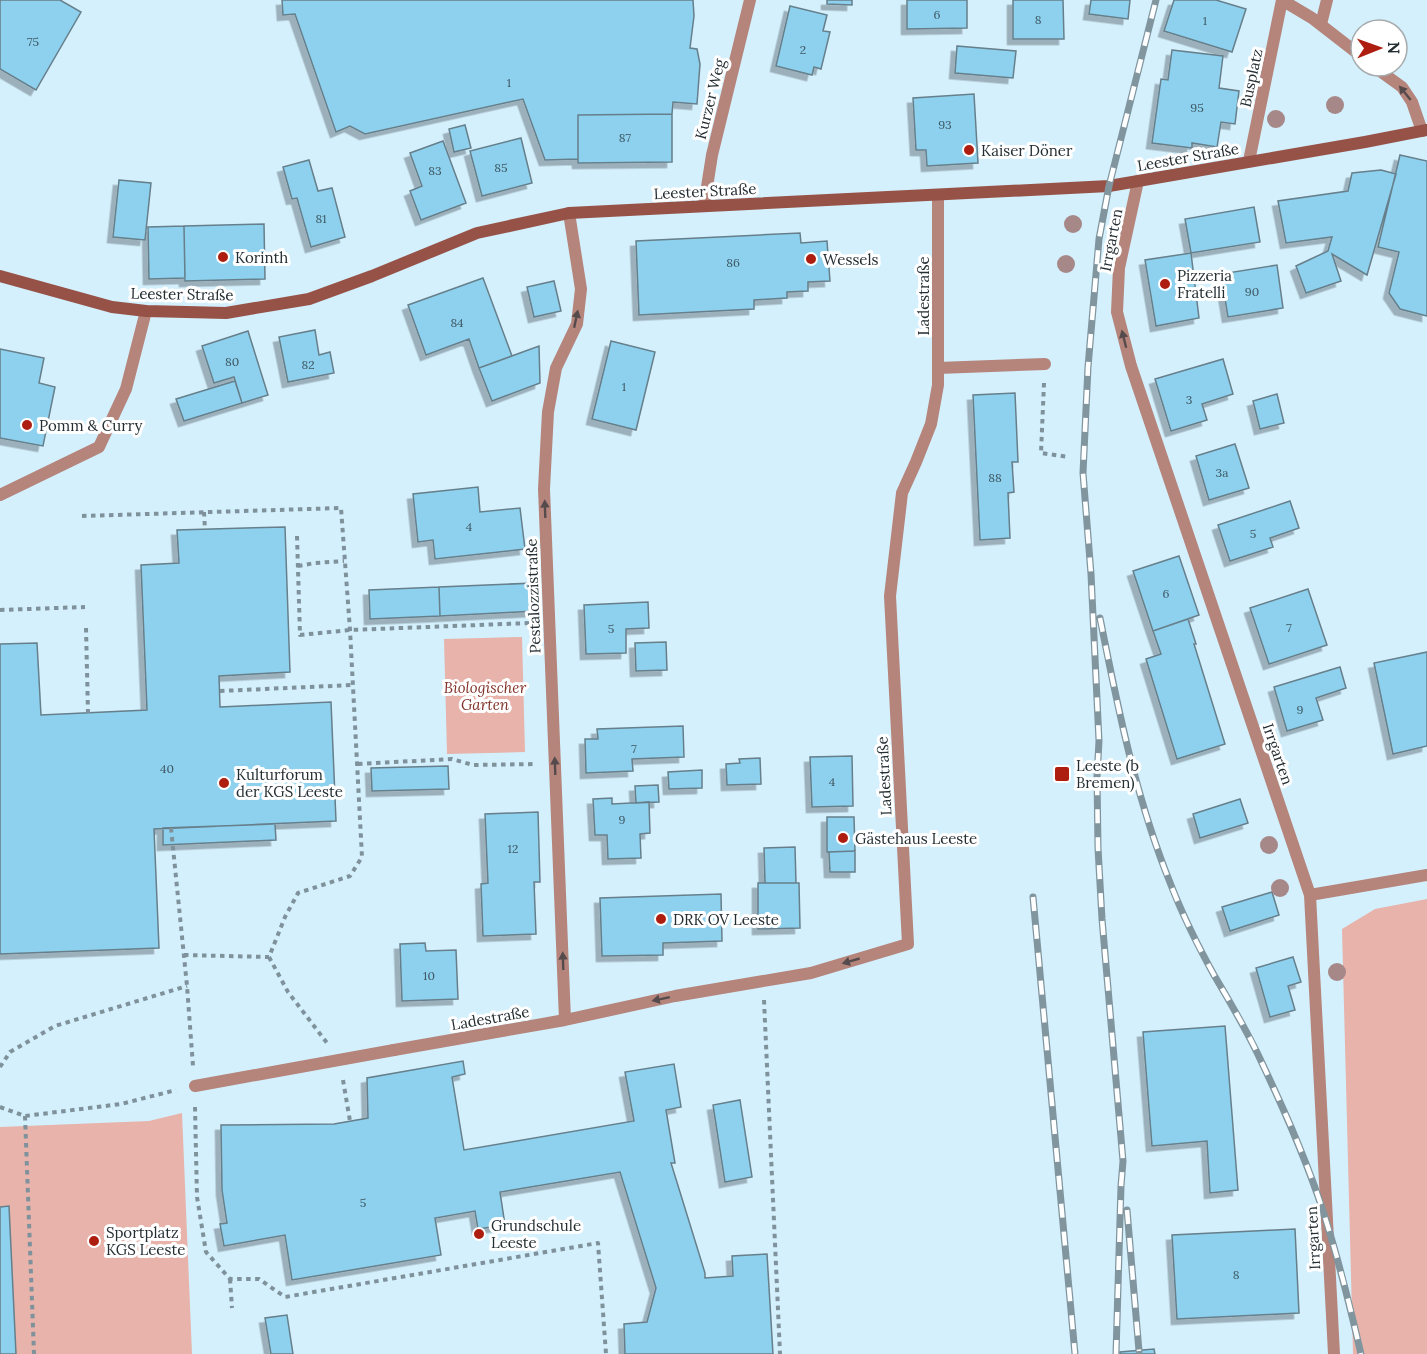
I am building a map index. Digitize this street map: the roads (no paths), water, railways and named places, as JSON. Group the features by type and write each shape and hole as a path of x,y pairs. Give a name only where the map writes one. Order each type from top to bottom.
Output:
{"street":[{"name":"Kurzer Weg","path":"704,206 712,155 750,0"},
{"name":"Busplatz","path":"1249,161 1282,0 1321,24 1349,46"},
{"path":"1321,24 1328,0"},
{"path":"1390,78 1402,87 1425,130"},
{"name":"Leester Straße","path":"0,276 112,307 147,311 226,313 309,299 477,233 569,213 1109,186 1425,130"},
{"name":"Irrgarten","path":"1138,181 1119,268 1117,312 1131,366 1310,895 1334,1354"},
{"name":"Ladestraße","path":"195,1086 565,1020 675,996 811,973 908,944 890,596 902,493 931,424 938,385 938,196"},
{"name":"Pestalozzistraße","path":"565,1020 544,489 548,412 556,368 577,324 581,289 569,213"},
{"path":"0,495 99,447 126,388 147,311"},
{"path":"938,368 1045,364"},
{"path":"1310,895 1427,875"}],"railway":[{"path":"1116,1354 1123,1161 1102,919 1098,848 1099,741 1091,574 1083,473 1088,367 1099,239 1109,186 1156,0"},
{"path":"1100,618 1129,753 1159,853 1191,931 1251,1040 1298,1144 1333,1243 1361,1354"},
{"path":"1033,897 1075,1354"},
{"path":"1127,1210 1139,1351"}],"place":[{"name":"Kaiser Döner","path":"969,150"},
{"name":"Korinth","path":"223,257"},
{"name":"Wessels","path":"811,259"},
{"name":"Pizzeria Fratelli","path":"1165,284"},
{"name":"Pomm & Curry","path":"27,425"},
{"name":"Leeste (b Bremen)","path":"1062,774"},
{"name":"Kulturforum der KGS Leeste","path":"224,783"},
{"name":"Gästehaus Leeste","path":"843,838"},
{"name":"DRK OV Leeste","path":"661,919"},
{"name":"Grundschule Leeste","path":"479,1234"},
{"name":"Sportplatz KGS Leeste","path":"94,1241"}],"park label":[{"name":"Biologischer Garten","path":"485,696"}]}
